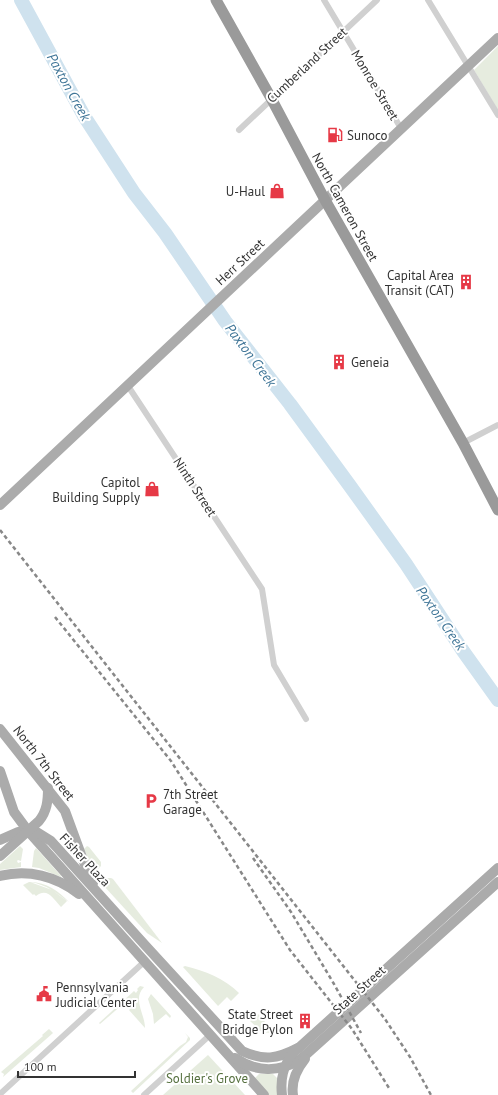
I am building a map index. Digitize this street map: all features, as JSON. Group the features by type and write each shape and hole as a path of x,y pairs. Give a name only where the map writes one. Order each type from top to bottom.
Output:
{"highway":[{"name":"North Cameron Street","path":"216,0 271,98 325,200 463,443 498,510"}],"main road":[{"name":"Herr Street","path":"0,505 325,200 402,130 498,38"},
{"name":"North 7th Street","path":"0,729 65,811 88,871 97,889 106,901"},
{"path":"0,771 14,812 28,831"},
{"path":"0,856 39,821 44,814 48,799 48,788"},
{"path":"0,840 18,832 28,831"},
{"name":"Fisher Plaza","path":"28,831 38,833 51,841 242,1051 260,1058 270,1058 288,1053 298,1048"},
{"name":"Fisher Plaza","path":"28,831 93,906 222,1049"},
{"name":"State Street","path":"222,1049 238,1060 254,1068 264,1070 284,1068 293,1064 308,1054 326,1030 498,868"},
{"path":"0,876 21,873 43,876 66,886 93,906"},
{"name":"State Street","path":"298,1048 326,1030 498,882"},
{"path":"282,1095 282,1076 284,1068 288,1060 298,1048"},
{"path":"222,1049 264,1095"},
{"path":"293,1095 293,1083 296,1074 308,1054"}],"street":[{"name":"Monroe Street","path":"324,0 402,130"},
{"name":"Cumberland Street","path":"239,130 271,98 377,0"},
{"path":"428,0 498,115"},
{"name":"Ninth Street","path":"128,386 262,589 274,665 306,720"},
{"path":"463,443 498,425"},
{"path":"0,1094 144,962"},
{"path":"144,1095 210,1035"}],"green space":[{"path":"498,46 498,110 474,70"},
{"path":"20,846 23,849 21,861 17,861 18,863 21,862 21,867 0,870 0,864"},
{"path":"87,846 101,862 101,866 97,870 93,869 84,849"},
{"path":"36,848 61,877 39,868 32,867 34,851"},
{"path":"106,878 113,879 162,943 147,933 104,886 103,881"},
{"path":"29,882 30,882 35,882 46,885 61,894 69,902 54,891 67,901 61,907 47,893 36,896 34,894 33,895 23,885","holes":["30,882 42,885 51,890"]},
{"path":"185,966 200,970 221,979 239,993 231,1001 227,997 218,1006 183,967"},
{"path":"140,986 144,987 139,996 139,1002 145,1028 129,1010 133,1006 129,1002 125,1005 123,1004 100,1024 99,1023 134,991 136,993"},
{"path":"151,994 171,1016 170,1018 166,1014 154,1024 153,1014 148,999"},
{"path":"258,1014 273,1031 271,1033 262,1032 250,1021"},
{"path":"49,1029 53,1033 3,1077 4,1074 1,1072 43,1036 42,1035"},
{"path":"185,1033 190,1038 190,1040 133,1093 131,1091 186,1042 188,1037"},
{"name":"Soldier's Grove","path":"208,1055 245,1095 163,1095"},
{"path":"259,1074 273,1074 277,1078 278,1095 269,1095 255,1078"}],"waterway":[{"name":"Paxton Creek","path":"21,0 84,116 134,193 165,233 225,321 290,404 350,486 406,564 463,651 498,700"}],"railway":[{"path":"0,530 385,1019 410,1057 431,1095"},
{"path":"55,617 171,761 290,950 352,1029 389,1088"},
{"path":"253,858 291,912 361,1033"}],"place":[{"name":"Sunoco","path":"335,135"},
{"name":"U-Haul","path":"277,191"},
{"name":"Capital Area Transit (CAT)","path":"466,282"},
{"name":"Geneia","path":"339,362"},
{"name":"Capitol Building Supply","path":"152,489"},
{"name":"7th Street Garage","path":"151,801"},
{"name":"Pennsylvania Judicial Center","path":"44,994"},
{"name":"State Street Bridge Pylon","path":"305,1021"}]}
